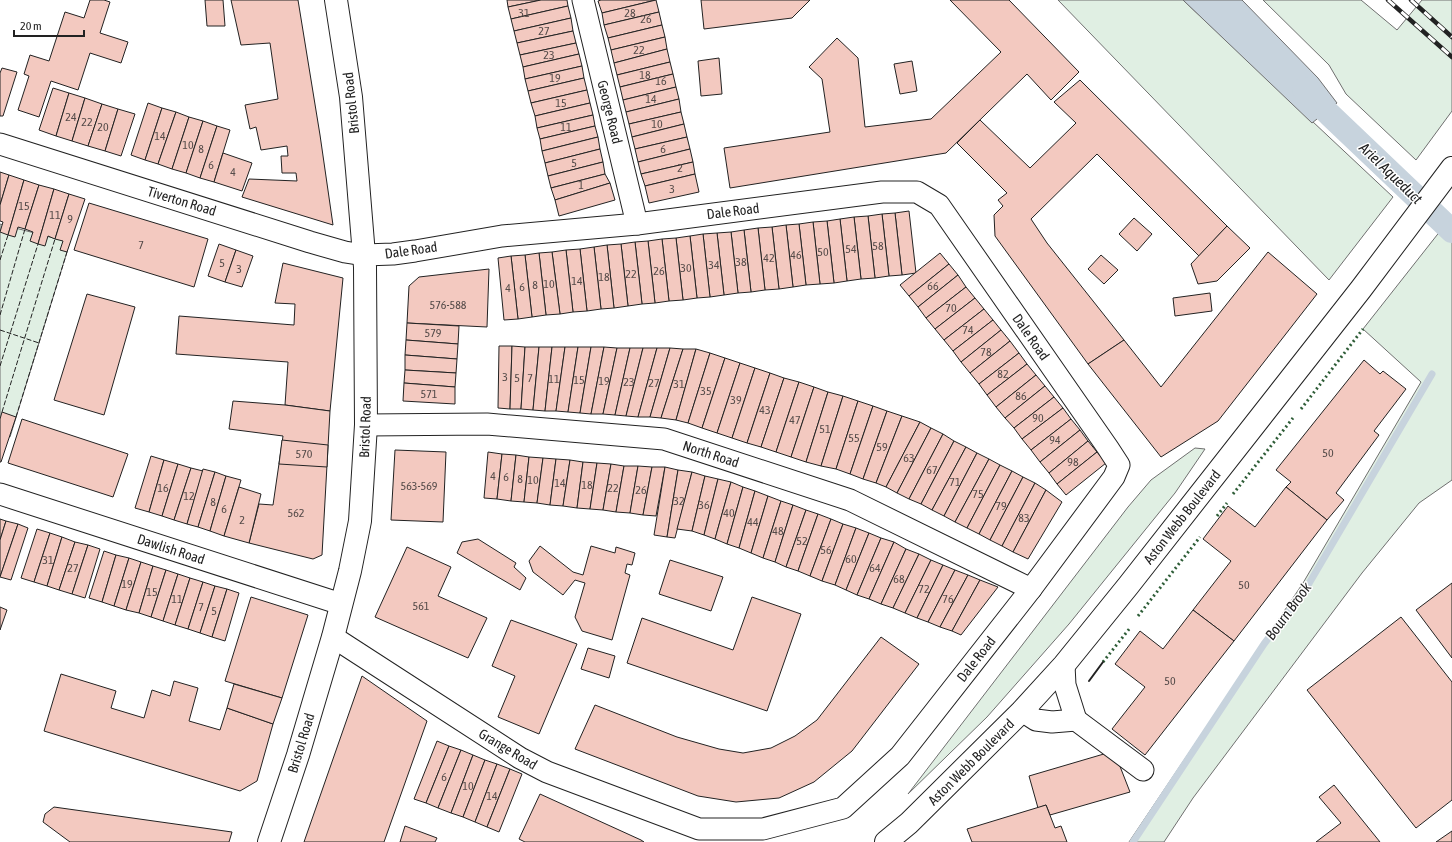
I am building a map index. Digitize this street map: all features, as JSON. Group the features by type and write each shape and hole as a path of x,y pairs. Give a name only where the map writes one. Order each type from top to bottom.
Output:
{"main road":[{"name":"Bristol Road","path":"269,842 298,754 333,637 350,571 360,521 366,425 364,255 351,97 336,0"},
{"name":"Aston Webb Boulevard","path":"886,842 909,823 1022,711 1064,665 1128,586 1356,295 1452,168"}],"street":[{"name":"George Road","path":"583,0 637,224"},
{"name":"Tiverton Road","path":"0,144 310,242 345,252 364,255"},
{"name":"Dale Road","path":"364,255 415,251 502,236 637,224 882,192 917,192 939,205 1119,465 1114,477 1031,589 900,756 843,808 763,829 699,829"},
{"name":"North Road","path":"366,425 487,424 664,439 850,500 1031,589"},
{"name":"Dawlish Road","path":"0,494 342,604"},
{"name":"Grange Road","path":"333,637 520,758 547,772 699,829"},
{"path":"1064,665 1065,685 1076,720 1143,770"},
{"path":"1022,711 1036,720 1052,722 1076,720"}],"green space":[{"path":"1058,0 1183,0 1393,197 1329,280"},
{"path":"1263,0 1361,0 1397,30 1422,0 1452,0 1452,111 1416,160 1346,94 1329,65"},
{"path":"1452,216 1452,480 1419,503 1362,573 1193,798 1164,842 1129,842 1303,583 1421,382 1363,329"},
{"path":"0,224 69,242 10,437 0,434"},
{"path":"1195,448 1205,449 1175,493 1069,624 987,717 908,794 1128,507 1151,480"}],"shaded area":[{"path":"1183,0 1242,0 1318,78 1337,103 1312,123"}],"building":[{"path":"90,0 104,0 110,2 100,33 128,42 121,63 90,53 78,90 51,81 39,117 18,110 29,76 24,74 30,55 49,61 65,12 84,18"},
{"path":"205,0 223,0 225,26 207,26"},
{"path":"231,0 298,0 333,225 242,197 249,179 297,181 296,173 282,173 281,156 288,156 287,146 261,150 256,127 250,129 245,105 278,99 270,43 241,45"},
{"path":"507,0 541,0 508,7"},
{"path":"541,0 567,0 568,6 511,19 508,7"},
{"path":"656,0 602,13 598,1"},
{"path":"656,0 659,12 604,25 602,13"},
{"path":"701,0 810,0 792,18 704,29"},
{"path":"950,0 1009,0 1079,72 1051,100 1027,74 946,153 730,188 724,148 830,132 822,79 809,67 837,38 858,58 865,127 931,119 1001,52"},
{"path":"568,6 571,18 514,31 511,19"},
{"path":"659,12 662,25 608,38 604,25"},
{"path":"571,18 573,31 517,43 514,31"},
{"path":"662,25 665,37 611,50 608,38"},
{"path":"573,31 576,43 520,55 517,43"},
{"path":"665,37 667,49 614,63 611,50"},
{"path":"576,43 579,54 523,67 520,55"},
{"path":"667,49 670,62 617,75 614,63"},
{"path":"579,54 582,66 525,79 523,67"},
{"path":"719,58 722,94 701,96 698,61"},
{"path":"912,61 917,91 900,94 894,64"},
{"path":"670,62 673,74 620,87 617,75"},
{"path":"582,66 584,78 528,91 525,79"},
{"path":"2,68 17,72 3,116 0,116 0,73"},
{"path":"673,74 676,87 623,100 620,87"},
{"path":"584,78 587,90 531,103 528,91"},
{"path":"1080,80 1227,226 1199,256 1097,154 1031,219 1047,243 1124,340 1088,364 995,236 994,215 1003,206 998,200 1007,193 957,143 980,120 1030,168 1076,123 1054,102"},
{"path":"676,87 679,99 626,112 623,100"},
{"path":"53,88 69,93 56,136 39,130"},
{"path":"587,90 590,103 535,116 531,103"},
{"path":"69,93 85,98 72,141 56,136"},
{"path":"85,98 102,104 88,146 72,141"},
{"path":"679,99 681,112 629,124 626,112"},
{"path":"148,103 162,108 145,160 131,155"},
{"path":"590,103 593,115 537,128 535,116"},
{"path":"102,104 118,109 105,151 88,146"},
{"path":"162,108 176,112 158,164 145,160"},
{"path":"118,109 135,114 121,156 105,151"},
{"path":"176,112 189,117 172,169 158,164"},
{"path":"681,112 684,124 632,137 629,124"},
{"path":"593,115 595,126 540,139 537,128"},
{"path":"189,117 203,121 186,173 172,169"},
{"path":"203,121 217,126 200,178 186,173"},
{"path":"684,124 687,137 635,149 632,137"},
{"path":"217,126 230,130 214,182 200,178"},
{"path":"595,126 598,137 542,151 540,139"},
{"path":"598,137 600,149 545,163 542,151"},
{"path":"687,137 690,149 638,162 635,149"},
{"path":"600,149 603,162 548,176 545,163"},
{"path":"690,149 693,162 641,174 638,162"},
{"path":"223,153 252,163 242,191 214,182"},
{"path":"603,162 605,174 551,188 548,176"},
{"path":"693,162 695,174 645,186 641,174"},
{"path":"0,172 9,175 0,205"},
{"path":"605,174 610,183 555,200 551,188"},
{"path":"695,174 699,192 649,203 645,186"},
{"path":"9,175 24,180 8,235 0,232 3,222 0,221 0,205"},
{"path":"24,180 39,185 25,229 18,227 15,237 8,235"},
{"path":"610,183 615,200 559,216 555,200"},
{"path":"39,185 54,189 38,244 30,241 33,232 25,229"},
{"path":"54,189 69,194 55,239 48,236 45,246 38,244"},
{"path":"69,194 85,199 67,252 60,250 63,241 55,239"},
{"path":"89,203 208,239 194,287 74,250"},
{"path":"909,211 916,273 902,275 895,213"},
{"path":"895,213 902,275 889,276 882,214"},
{"path":"882,214 889,276 875,278 868,216"},
{"path":"868,216 875,278 861,279 854,217"},
{"path":"854,217 861,279 847,281 840,219"},
{"path":"1134,218 1152,234 1137,251 1119,234"},
{"path":"840,219 847,281 834,283 827,221"},
{"path":"827,221 834,283 820,284 813,222"},
{"path":"813,222 820,284 806,285 799,224"},
{"path":"799,224 806,285 793,287 786,225"},
{"path":"786,225 793,287 779,289 772,227"},
{"path":"1227,226 1250,248 1217,281 1198,284 1191,264"},
{"path":"772,227 779,289 765,290 758,228"},
{"path":"758,228 765,290 751,292 744,230"},
{"path":"744,230 751,292 738,293 731,232"},
{"path":"731,232 738,293 724,295 717,233"},
{"path":"717,233 724,295 710,297 703,234"},
{"path":"703,234 710,297 697,298 690,236"},
{"path":"690,236 697,298 683,300 676,238"},
{"path":"676,238 683,300 669,301 662,239"},
{"path":"662,239 669,301 655,303 648,241"},
{"path":"648,241 655,303 642,304 635,242"},
{"path":"635,242 642,304 628,306 621,244"},
{"path":"219,244 236,250 225,282 208,276"},
{"path":"621,244 628,306 614,308 607,245"},
{"path":"607,245 614,308 601,309 594,247"},
{"path":"594,247 601,309 587,311 580,249"},
{"path":"580,249 587,311 573,312 566,250"},
{"path":"236,250 253,256 242,287 225,282"},
{"path":"566,250 573,312 560,314 552,252"},
{"path":"552,252 560,314 546,315 539,253"},
{"path":"1268,252 1317,294 1218,421 1161,457 1088,364 1124,340 1161,387"},
{"path":"539,253 546,315 532,317 525,255"},
{"path":"940,253 949,264 909,296 900,285"},
{"path":"525,255 532,317 518,319 511,256"},
{"path":"1101,255 1118,270 1104,284 1088,269"},
{"path":"511,256 518,319 504,320 498,258"},
{"path":"283,263 343,278 330,411 285,405 288,362 176,354 179,316 294,325 295,304 275,303"},
{"path":"949,264 958,275 918,307 909,296"},
{"path":"489,269 487,327 407,323 409,286 419,277"},
{"path":"958,275 966,287 926,318 918,307"},
{"path":"966,287 975,298 935,329 926,318"},
{"path":"1210,293 1212,311 1175,316 1173,298"},
{"path":"87,294 135,307 104,415 54,400"},
{"path":"975,298 984,309 944,340 935,329"},
{"path":"984,309 993,320 953,351 944,340"},
{"path":"993,320 1001,330 961,362 953,351"},
{"path":"407,323 459,326 458,344 406,340"},
{"path":"1001,330 1010,341 970,373 961,362"},
{"path":"406,340 458,344 457,359 405,355"},
{"path":"1010,341 1019,353 979,384 970,373"},
{"path":"499,346 512,346 510,409 498,408"},
{"path":"512,346 525,347 521,409 510,409"},
{"path":"525,347 539,347 533,410 521,409"},
{"path":"539,347 552,347 545,411 533,410"},
{"path":"552,347 565,347 556,411 545,411"},
{"path":"565,347 578,347 568,412 556,411"},
{"path":"578,347 591,347 580,413 568,412"},
{"path":"591,347 604,347 591,414 580,413"},
{"path":"604,347 617,348 603,414 591,414"},
{"path":"617,348 630,348 615,415 603,414"},
{"path":"630,348 643,348 626,416 615,415"},
{"path":"643,348 657,348 638,417 626,416"},
{"path":"657,348 670,348 650,417 638,417"},
{"path":"670,348 683,349 661,418 650,417"},
{"path":"683,349 696,349 676,420 661,418"},
{"path":"696,349 710,353 688,423 676,420"},
{"path":"710,353 725,358 702,428 688,423"},
{"path":"1019,353 1027,364 987,395 979,384"},
{"path":"405,355 457,359 456,373 405,370"},
{"path":"725,358 740,363 717,433 702,428"},
{"path":"1364,360 1380,374 1383,371 1406,389 1374,431 1379,435 1336,493 1344,500 1327,520 1286,487 1291,482 1276,470"},
{"path":"740,363 755,368 732,438 717,433"},
{"path":"1027,364 1036,375 996,407 987,395"},
{"path":"755,368 770,373 747,443 732,438"},
{"path":"405,370 456,373 455,387 404,383"},
{"path":"770,373 784,378 761,447 747,443"},
{"path":"1036,375 1045,386 1005,418 996,407"},
{"path":"784,378 799,382 776,452 761,447"},
{"path":"799,382 814,387 791,457 776,452"},
{"path":"404,383 455,387 455,404 403,401"},
{"path":"1045,386 1054,397 1014,428 1005,418"},
{"path":"814,387 828,392 806,462 791,457"},
{"path":"828,392 843,396 821,466 806,462"},
{"path":"843,396 858,401 836,469 821,466"},
{"path":"1054,397 1063,408 1022,439 1014,428"},
{"path":"233,401 285,405 330,411 322,555 313,559 249,543 259,504 273,505 283,436 229,429"},
{"path":"858,401 873,406 850,474 836,469"},
{"path":"873,406 887,411 863,479 850,474"},
{"path":"1063,408 1071,419 1031,450 1022,439"},
{"path":"887,411 902,416 876,483 863,479"},
{"path":"2,412 16,417 0,462 0,419"},
{"path":"902,416 920,422 886,487 876,483"},
{"path":"22,419 128,454 113,497 8,463"},
{"path":"1071,419 1080,430 1040,462 1031,450"},
{"path":"920,422 931,428 897,493 886,487"},
{"path":"931,428 943,434 909,499 897,493"},
{"path":"1080,430 1088,441 1049,473 1040,462"},
{"path":"943,434 954,441 921,504 909,499"},
{"path":"282,440 328,445 327,467 279,464"},
{"path":"954,441 966,447 932,510 921,504"},
{"path":"1088,441 1097,452 1057,484 1049,473"},
{"path":"966,447 977,453 944,516 932,510"},
{"path":"395,450 446,452 443,522 391,520"},
{"path":"488,452 502,454 497,499 484,498"},
{"path":"1097,452 1106,463 1066,495 1057,484"},
{"path":"977,453 989,459 955,522 944,516"},
{"path":"502,454 516,455 511,501 497,499"},
{"path":"516,455 529,457 524,502 511,501"},
{"path":"151,456 164,460 149,512 135,508"},
{"path":"529,457 543,458 537,503 524,502"},
{"path":"543,458 556,459 550,505 537,503"},
{"path":"556,459 570,460 563,506 550,505"},
{"path":"989,459 1000,465 967,528 955,522"},
{"path":"164,460 178,464 162,516 149,512"},
{"path":"570,460 583,462 577,508 563,506"},
{"path":"583,462 597,463 590,509 577,508"},
{"path":"597,463 611,464 603,510 590,509"},
{"path":"178,464 191,468 174,520 162,516"},
{"path":"611,464 624,466 616,512 603,510"},
{"path":"1000,465 1012,471 979,534 967,528"},
{"path":"624,466 638,466 630,513 616,512"},
{"path":"638,466 652,467 643,515 630,513"},
{"path":"652,467 665,467 656,516 643,515"},
{"path":"665,467 678,470 667,537 654,535"},
{"path":"191,468 203,471 187,524 174,520"},
{"path":"203,469 215,472 198,527 187,524"},
{"path":"678,470 692,472 675,538 667,537"},
{"path":"1012,471 1023,477 990,540 979,534"},
{"path":"215,472 226,476 210,531 198,527"},
{"path":"692,472 705,476 692,531 677,529"},
{"path":"226,476 241,480 224,536 210,531"},
{"path":"705,476 718,479 704,535 692,531"},
{"path":"1023,477 1035,483 1002,546 990,540"},
{"path":"718,479 731,482 715,539 704,535"},
{"path":"731,482 743,487 727,544 715,539"},
{"path":"1035,483 1046,490 1013,552 1002,546"},
{"path":"239,487 261,494 249,543 224,536"},
{"path":"743,487 755,491 739,548 727,544"},
{"path":"1286,487 1327,520 1234,641 1193,610 1231,561 1203,539 1228,506 1255,527"},
{"path":"1046,490 1062,502 1028,559 1013,552"},
{"path":"755,491 768,496 751,553 739,548"},
{"path":"768,496 781,501 763,558 751,553"},
{"path":"781,501 793,505 775,562 763,558"},
{"path":"793,505 806,510 786,567 775,562"},
{"path":"806,510 818,514 798,571 786,567"},
{"path":"818,514 831,519 810,576 798,571"},
{"path":"0,519 6,521 0,540"},
{"path":"831,519 843,524 822,581 810,576"},
{"path":"6,521 18,524 0,577 0,540"},
{"path":"18,524 28,528 11,580 0,577"},
{"path":"843,524 856,528 835,585 822,581"},
{"path":"856,528 869,533 846,590 835,585"},
{"path":"37,529 50,533 34,582 21,578"},
{"path":"50,533 62,537 47,586 34,582"},
{"path":"869,533 881,538 857,595 846,590"},
{"path":"62,537 75,542 59,590 47,586"},
{"path":"881,538 894,542 869,599 857,595"},
{"path":"478,539 516,563 514,567 526,578 520,590 457,553 462,542"},
{"path":"75,542 88,545 72,594 59,590"},
{"path":"894,542 906,549 881,604 869,599"},
{"path":"88,545 100,549 85,598 72,594"},
{"path":"540,546 573,572 583,575 591,546 615,553 616,547 635,553 632,565 627,564 625,573 630,575 612,640 582,631 575,617 585,583 575,580 563,595 533,572 529,561"},
{"path":"407,547 451,567 438,596 487,618 468,658 375,617"},
{"path":"906,549 919,554 893,608 881,604"},
{"path":"104,551 116,555 102,602 89,598"},
{"path":"919,554 931,560 905,613 893,608"},
{"path":"116,555 129,558 114,606 102,602"},
{"path":"129,558 141,562 126,610 114,606"},
{"path":"670,560 723,577 711,611 659,594"},
{"path":"931,560 943,565 917,618 905,613"},
{"path":"141,562 153,566 139,613 126,610"},
{"path":"943,565 955,570 928,622 917,618"},
{"path":"153,566 166,570 151,617 139,613"},
{"path":"166,570 178,574 163,621 151,617"},
{"path":"955,570 968,575 940,627 928,622"},
{"path":"178,574 190,578 175,625 163,621"},
{"path":"968,575 980,580 952,631 940,627"},
{"path":"190,578 203,582 188,629 175,625"},
{"path":"980,580 998,587 961,635 952,631"},
{"path":"203,582 215,586 200,633 188,629"},
{"path":"1452,583 1452,658 1416,610"},
{"path":"215,586 227,589 212,637 200,633"},
{"path":"227,589 239,593 225,641 212,637"},
{"path":"251,597 308,615 282,698 225,681"},
{"path":"752,597 801,614 767,711 627,663 642,618 733,650"},
{"path":"0,607 7,610 0,630"},
{"path":"1193,610 1234,641 1145,755 1112,729 1145,687 1115,664 1140,631 1163,649"},
{"path":"1401,617 1452,682 1452,800 1416,828 1307,690"},
{"path":"511,620 577,644 539,734 498,717 515,676 492,666"},
{"path":"881,637 919,664 852,751 814,782 779,798 736,802 698,796 575,749 595,705 677,737 719,749 743,753 771,748 795,736 817,720"},
{"path":"588,648 615,656 609,678 581,669"},
{"path":"61,674 116,691 111,708 144,718 152,690 170,696 174,681 198,688 189,721 220,730 227,708 273,724 257,781 240,791 44,731"},
{"path":"362,676 427,721 384,842 304,842"},
{"path":"234,684 282,698 273,724 227,708"},
{"path":"437,741 449,746 426,803 414,799"},
{"path":"449,746 461,750 438,808 426,803"},
{"path":"461,750 473,755 451,813 438,808"},
{"path":"1114,751 1130,792 1050,815 1046,805 1038,808 1029,776"},
{"path":"473,755 485,760 463,817 451,813"},
{"path":"485,760 497,764 475,822 463,817"},
{"path":"497,764 510,769 487,827 475,822"},
{"path":"510,769 522,774 499,832 487,827"},
{"path":"1334,785 1380,842 1316,842 1341,823 1319,797"},
{"path":"540,794 644,842 525,842 519,839"},
{"path":"1046,805 1055,828 1061,826 1067,842 972,842 967,829"},
{"path":"54,807 232,832 229,842 70,842 43,822 45,814"},
{"path":"405,826 437,838 435,842 400,842"},
{"path":"1452,831 1452,842 1436,842"}],"waterway":[{"name":"Ariel Aqueduct","path":"1304,89 1452,231"},
{"name":"Bourn Brook","path":"1133,842 1264,644 1304,592 1432,374"}],"railway":[{"path":"1388,0 1452,57"},
{"path":"1411,0 1452,37"}],"hedge":[{"path":"1301,409 1363,329"},
{"path":"1233,494 1293,418"},
{"path":"1217,516 1227,503"},
{"path":"1138,616 1200,537"},
{"path":"1103,662 1130,628"}],"fence":[{"path":"0,315 25,229"},
{"path":"0,260 8,235"},
{"path":"2,412 55,239"},
{"path":"0,366 38,244"},
{"path":"16,417 67,252"},
{"path":"0,330 39,343"}],"wall":[{"path":"1089,681 1103,662"}]}
